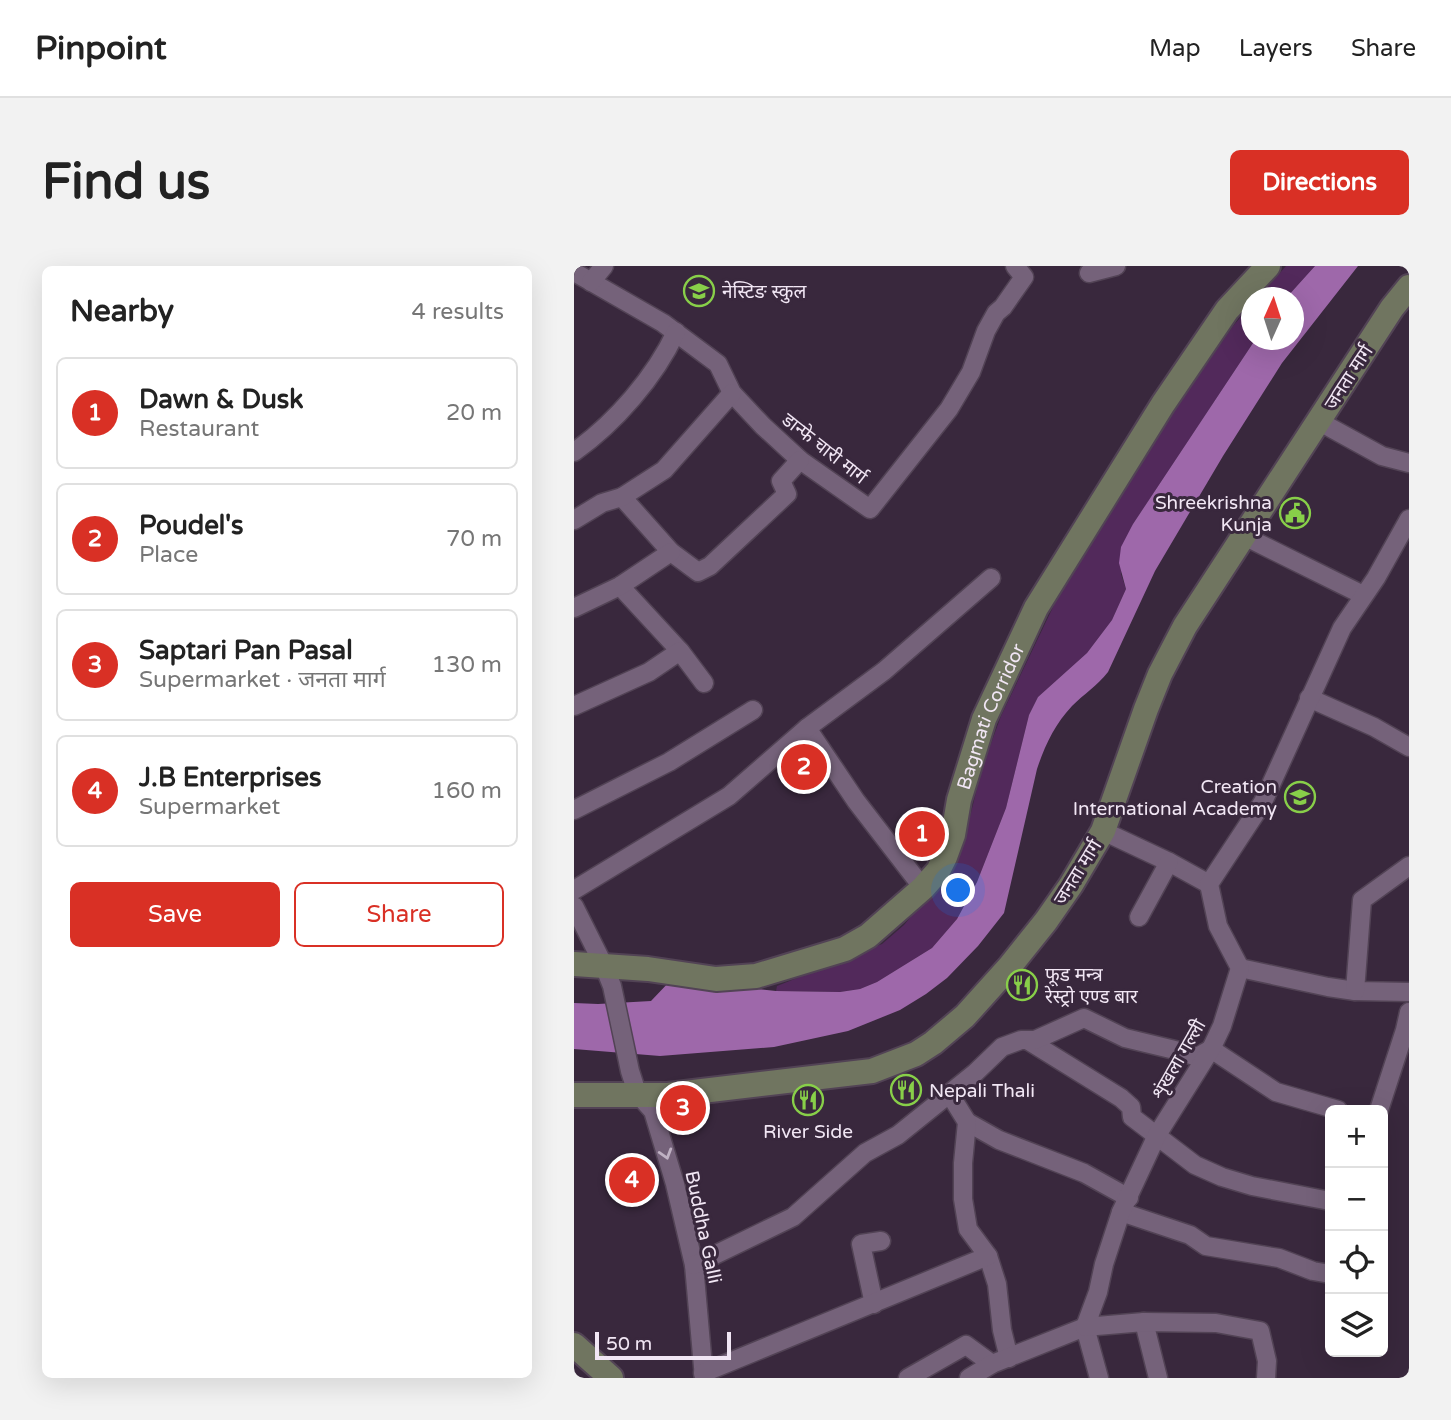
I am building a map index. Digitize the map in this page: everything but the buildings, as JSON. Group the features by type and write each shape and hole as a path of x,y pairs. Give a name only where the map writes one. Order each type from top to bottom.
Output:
{"main road":[{"name":"Bagmati Corridor","path":"574,964 608,976 716,979 756,976 845,949 869,936 923,888 938,871 953,835 959,800 984,719 1036,608 1163,404 1227,310 1268,266"},
{"name":"जनता मार्ग","path":"574,1095 633,1082 668,1095 872,1072 916,1054 965,1016 1046,921 1103,831 1160,674 1185,626 1392,308 1409,287"},
{"path":"574,1345 611,1378"}],"street":[{"path":"591,282 604,266"},
{"path":"1089,273 1116,266"},
{"name":"डान्फे चारी मार्ग","path":"574,272 676,332 718,363 732,393 763,426 800,460 870,509 948,409 971,372 986,331 996,313 1003,307 1019,271"},
{"path":"574,452 604,429 663,360 676,332"},
{"path":"574,520 602,503 622,497 664,470 732,393"},
{"path":"1320,422 1382,456 1409,463"},
{"path":"622,497 671,552 698,572 710,566 787,494 781,481 800,460"},
{"path":"1409,519 1404,537 1342,628 1264,802 1209,884 1219,926 1240,968 1356,991 1409,992"},
{"path":"1244,536 1363,595"},
{"path":"574,608 620,586 671,552"},
{"path":"574,891 729,796 807,728 884,671 991,578"},
{"path":"620,586 704,682"},
{"path":"574,706 649,672 680,652"},
{"path":"1309,698 1374,727 1409,747"},
{"path":"574,810 669,762 753,710"},
{"path":"807,728 856,801 923,888"},
{"path":"1103,831 1209,884"},
{"path":"1139,917 1169,862"},
{"path":"1356,991 1362,900 1409,866"},
{"path":"574,906 608,976 633,1082"},
{"name":"शृंखला गल्ली","path":"1085,1327 1125,1205 1157,1135 1211,1049 1222,1026 1240,968"},
{"path":"1381,1105 1409,1012"},
{"path":"1029,1041 1055,1032 1084,1017 1125,1038 1197,1058 1211,1049 1276,1092 1325,1106"},
{"path":"694,1265 793,1217 865,1153 898,1135 1002,1047 1021,1040 1029,1041 1121,1098 1130,1107 1132,1117 1195,1165 1252,1186 1325,1200"},
{"name":"Buddha Galli","path":"633,1082 653,1111 675,1184 694,1265 704,1375"},
{"path":"949,1093 967,1122 999,1140 1084,1173 1125,1205 1190,1235 1206,1246 1279,1258 1325,1273"},
{"path":"967,1122 963,1199 968,1229 988,1256 997,1284 1002,1330 1009,1358"},
{"path":"873,1304 861,1244 881,1241"},
{"path":"704,1375 988,1256"},
{"path":"1144,1322 1158,1378"},
{"path":"969,1378 992,1364 1085,1327 1144,1322 1216,1323 1259,1331 1267,1361 1266,1378"},
{"path":"1085,1327 1099,1378"},
{"path":"908,1378 966,1345 992,1364"}],"shaded area":[{"path":"1286,266 1315,266 1296,287 1268,287"},
{"path":"1315,266 1358,266 1304,335 1304,287 1296,287"},
{"path":"1241,317 1241,350 1248,350 1133,524 1121,574 1126,589 1112,620 1087,653 1038,697 1029,715 1006,808 977,882 957,919 932,948 877,982 860,989 840,992 776,991 777,986 882,944 904,925 938,884 963,845 982,768 1001,716 1076,559"},
{"path":"1248,350 1292,350 1223,456 1155,571 1108,672 1072,706 1051,735 1037,769 1004,913 978,946 947,978 900,1010 848,1031 774,1047 660,1056 574,1049 574,1003 651,1001 671,980 776,991 840,992 860,989 877,982 932,948 957,919 977,882 1006,808 1029,715 1038,697 1087,653 1112,620 1126,589 1119,563 1121,547 1133,524"}],"place":[{"name":"नेस्टिङ स्कुल","path":"699,291"},
{"name":"Shreekrishna Kunja","path":"1295,513"},
{"name":"Poudel's","path":"804,767"},
{"name":"Creation International Academy","path":"1300,797"},
{"name":"Dawn & Dusk","path":"922,834"},
{"name":"फूड मन्त्र रेस्ट्रो एण्ड बार","path":"1022,985"},
{"name":"Nepali Thali","path":"906,1090"},
{"name":"River Side","path":"808,1100"},
{"name":"Saptari Pan Pasal","path":"683,1108"},
{"name":"J.B Enterprises","path":"632,1180"}]}
